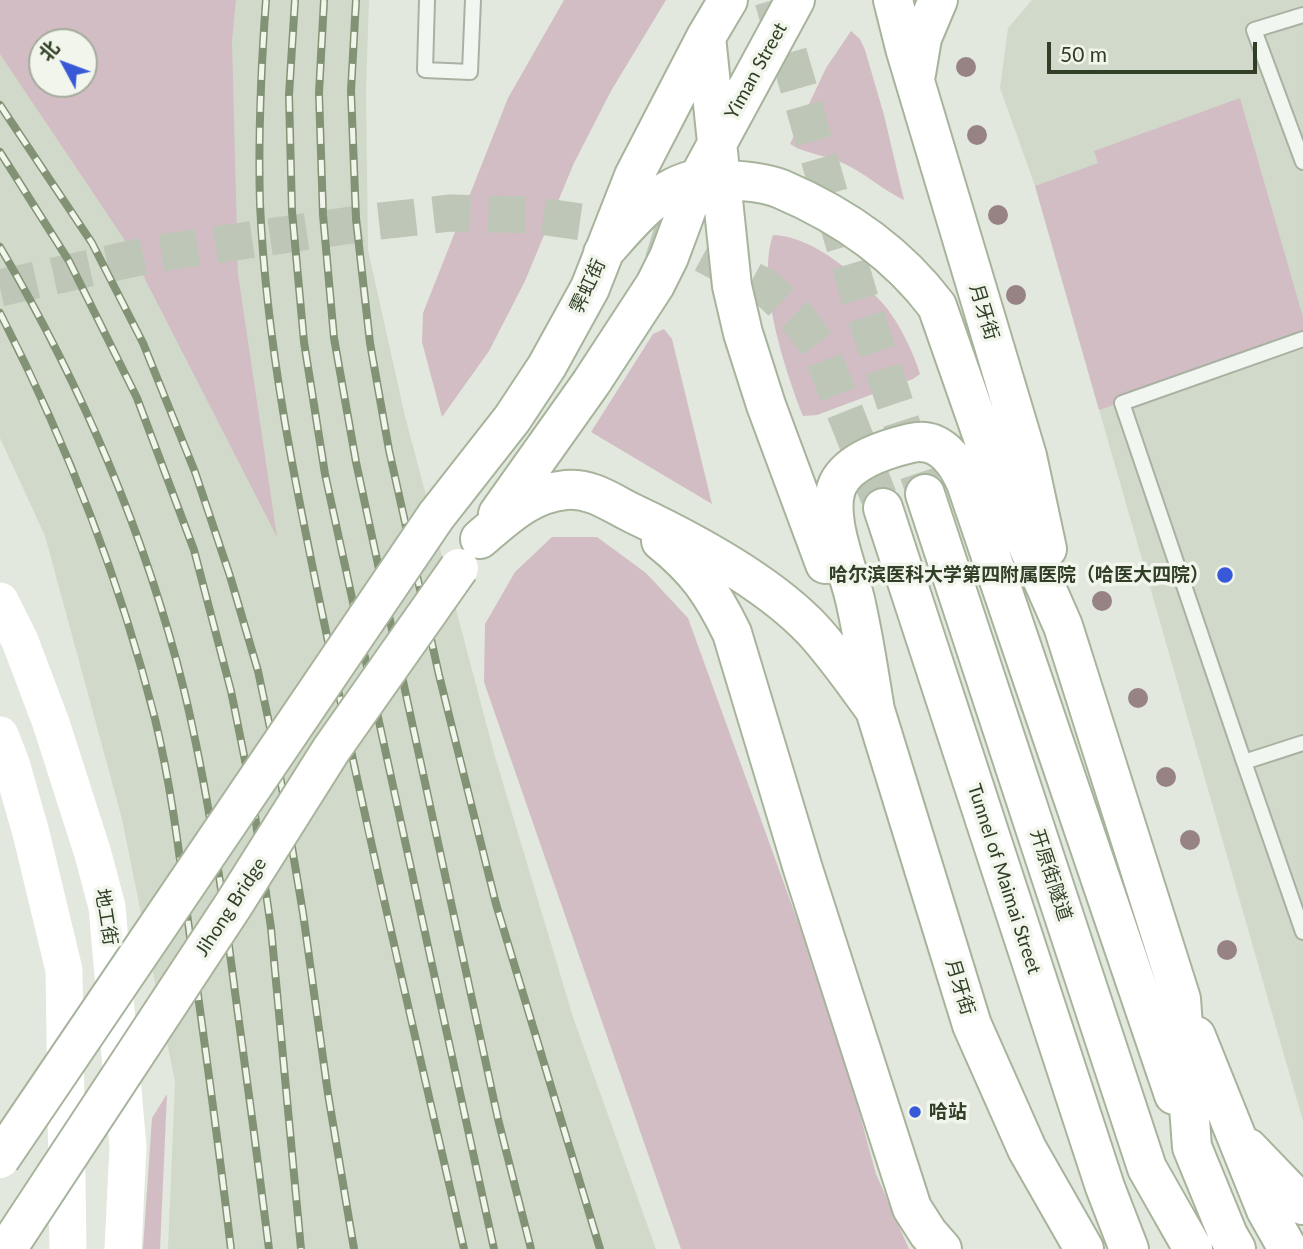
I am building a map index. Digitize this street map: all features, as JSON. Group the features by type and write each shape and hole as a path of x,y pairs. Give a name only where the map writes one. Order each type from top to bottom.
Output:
{"main road":[{"path":"706,37 729,0"},
{"name":"Yiman Street","path":"716,142 796,0"},
{"name":"月牙街","path":"894,0 915,80 1027,456 1063,626 1181,999 1266,1210 1288,1249"},
{"path":"915,80 922,38 938,0"},
{"name":"月牙街","path":"706,37 716,142 709,179 743,333 875,710 972,1025 1027,1149 1084,1249"},
{"name":"霁虹街","path":"0,1159 436,516 512,419 547,366 590,288 634,176 706,37"},
{"path":"469,553 591,383 655,285 709,179"},
{"name":"月牙街","path":"603,253 643,208 672,189 709,179 753,182 780,189 847,224 886,252 925,290 944,320 994,468 1063,626"},
{"path":"875,710 856,603 835,523 834,496 848,470 868,458 914,442 929,443 952,456 966,482 1192,1147"},
{"name":"月牙街","path":"469,553 526,501 547,494 585,490 601,496 720,559 772,595 811,628 875,710"},
{"name":"开原街隧道","path":"925,494 1147,1168 1193,1249"},
{"path":"618,507 692,569 714,597 732,633 803,869 912,1208 942,1249"},
{"name":"Tunnel of Maimai Street","path":"883,508 1100,1174 1129,1249"},
{"name":"Jihong Bridge","path":"7,1249 234,904 331,750 469,553"},
{"name":"地工街","path":"0,601 20,641 51,723 93,854 107,908 128,1147 123,1249"},
{"path":"0,735 21,798 64,970 68,1249"},
{"name":"月牙街","path":"1181,999 1192,1147 1236,1249"},
{"path":"1234,1133 1303,1205"}],"lane":[{"path":"427,0 425,70 470,72 473,0"},
{"path":"1303,15 1255,30 1303,162"},
{"path":"1303,339 1122,403 1303,932"},
{"path":"1244,762 1303,743"}],"shaded area":[{"path":"0,0 369,0 366,90 368,250 405,416 494,753 573,1017 656,1249 168,1249 175,1082 122,819 45,536 0,438"},
{"path":"0,0 236,0 232,40 238,274 277,537 126,242 29,98 98,98 98,28 28,28 28,96 0,54"},
{"path":"564,0 666,0 611,91 574,163 525,281 489,351 442,417 422,342 423,313 508,98"},
{"name":"哈尔滨医科大学第四附属医院（哈医大四院）","path":"1032,0 1303,0 1303,1121 1035,186 1000,88 1008,28"},
{"path":"851,31 860,39 865,50 904,200 847,165 790,144 826,68"},
{"path":"1240,98 1303,317 1303,339 1099,410 1035,186 1098,163 1094,151"},
{"path":"773,235 804,242 819,250 863,283 896,321 920,374 817,415 803,416 781,351 770,301 769,255"},
{"path":"664,329 672,339 712,504 591,432 653,334"},
{"path":"552,537 597,537 646,573 688,618 836,1027 876,1174 909,1249 681,1249 484,682 485,624 515,572"},
{"path":"167,1094 160,1249 143,1249 152,1118"}],"tunnel":[{"path":"773,0 858,292 925,494"},
{"path":"0,288 153,254 451,213 533,215 602,225 703,254 765,287 797,317 820,349 883,508"}],"railway":[{"path":"266,0 260,102 260,204 278,380 298,496 349,743 464,1249"},
{"path":"295,0 289,95 292,211 304,342 325,474 494,1249"},
{"path":"324,0 319,93 323,215 334,338 356,462 411,718 498,1119 531,1249"},
{"path":"356,0 351,91 356,219 370,343 389,450 439,675 496,904 600,1249"},
{"path":"0,105 92,243 143,343 195,472 230,576 258,671 279,770 354,1249"},
{"path":"0,152 69,261 137,398 194,550 231,691 252,795 271,928 301,1249"},
{"path":"0,247 58,352 84,407 130,518 169,632 207,803 269,1249"},
{"path":"0,313 47,410 89,512 125,615 155,719 176,831 231,1249"}],"place":[{"name":"哈尔滨医科大学第四附属医院（哈医大四院）","path":"1225,575"},
{"name":"哈站","path":"915,1112"}]}
